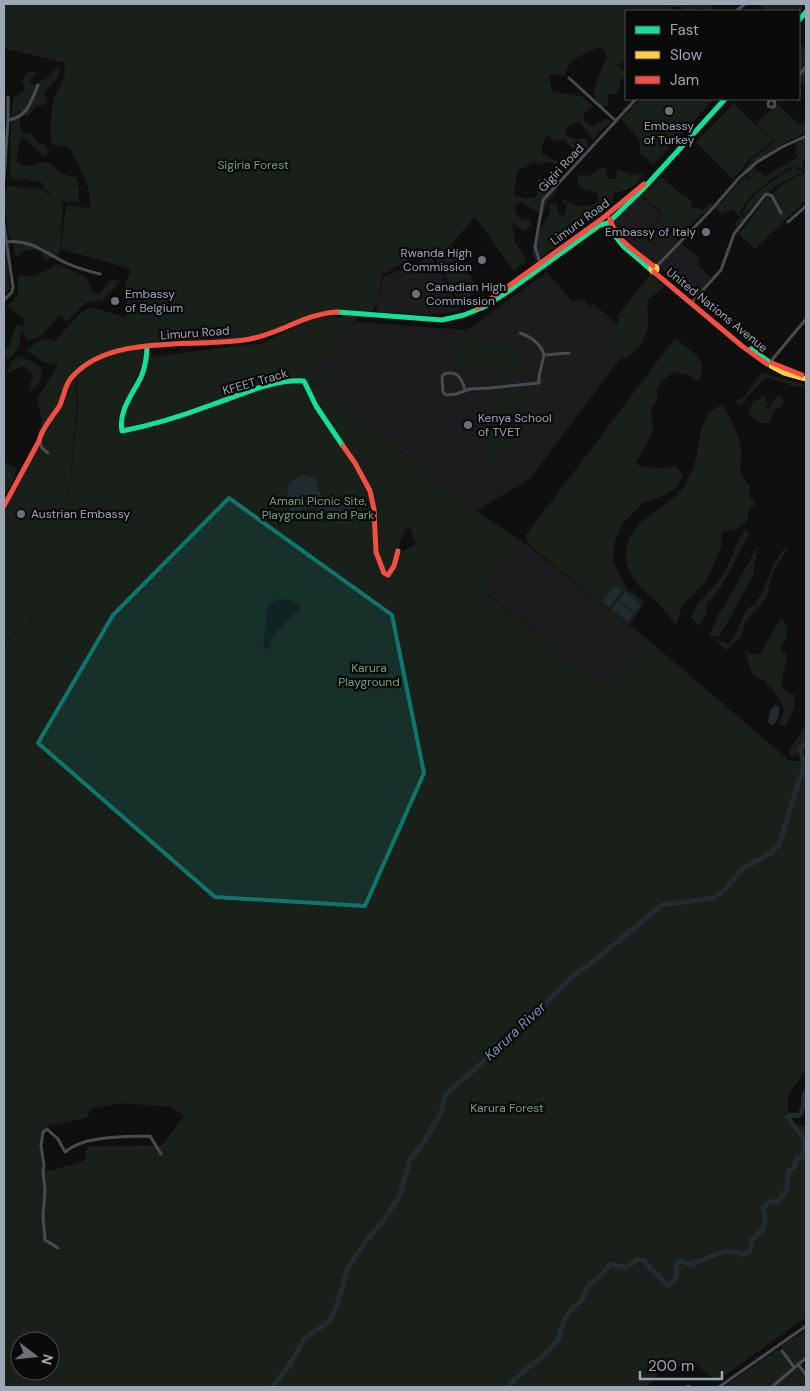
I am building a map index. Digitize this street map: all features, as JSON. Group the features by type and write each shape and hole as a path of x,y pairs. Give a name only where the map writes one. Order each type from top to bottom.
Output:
{"main road":[{"name":"Limuru Road","path":"552,257 620,210 640,192 724,100"},
{"name":"Limuru Road","path":"4,506 39,441 41,433 60,404 68,382 80,369 98,356 126,348 250,339 278,331 317,313 354,313 431,320 451,319 470,313 488,306 552,257 605,221 652,178"},
{"name":"United Nations Avenue","path":"605,221 623,246 654,268 744,344 784,373 806,378"},
{"path":"579,240 602,227 612,229"},
{"name":"United Nations Avenue","path":"654,268 742,346 770,363"},
{"name":"KFEET Track","path":"146,347 146,359 141,377 121,419 122,431 164,421 268,386 289,381 304,381 316,406 355,463 370,491 374,508 376,552 386,575 394,566 398,551"}],"street":[{"path":"570,78 616,121"},
{"path":"8,121 17,118 26,111 38,85"},
{"path":"4,180 8,97"},
{"name":"Gigiri Road","path":"542,266 535,247 543,200 635,100"},
{"path":"654,268 712,209 739,178 757,162 782,147 806,136"},
{"path":"693,301 721,270 734,234 765,195 772,196 781,212"},
{"path":"788,222 806,206"},
{"path":"4,225 6,251 13,287 12,292 4,300"},
{"path":"6,242 23,243 38,247 64,262 100,274"},
{"path":"770,363 806,319"},
{"path":"465,390 461,378 450,372 444,374 442,392 449,395 465,390 539,383 544,354 543,349 530,337 520,333"},
{"path":"544,354 569,353"},
{"path":"39,441 42,448 48,453"},
{"path":"58,1248 45,1240 43,1216 44,1165 40,1146 43,1132 47,1129 58,1139 65,1152 85,1142 112,1138 150,1136 161,1154"},
{"path":"719,1387 806,1326"},
{"path":"782,1351 806,1375"},
{"path":"774,1385 806,1358"}],"highlighted area":[{"path":"229,498 392,615 424,773 365,906 215,897 38,743 113,615"}],"shaded area":[{"path":"640,195 660,213 657,220 700,259 699,266 710,277 711,279 693,298 660,268 638,252 611,222"},
{"name":"Canadian High Commission","path":"432,257 461,311 428,315 376,312 383,277"},
{"name":"Kenya School of TVET","path":"547,272 572,301 579,299 584,300 588,306 595,305 617,324 629,347 530,479 476,511 314,383 311,375 355,322 467,330"},
{"path":"302,475 316,478 319,491 326,502 349,499 355,508 357,519 352,522 349,519 340,523 336,522 334,518 330,517 331,513 327,510 323,514 318,514 319,508 317,507 303,509 293,515 287,492 291,483"},
{"path":"523,542 646,638 606,688 486,593"},
{"path":"615,585 622,590 609,607 602,601"},
{"path":"625,592 641,605 635,612 619,600"},
{"path":"618,601 634,614 628,622 612,609"},
{"path":"775,705 779,707 779,714 773,725 768,722 770,710"}],"green space":[{"name":"Karura Forest","path":"4,4 712,4 712,10 705,10 703,8 684,10 680,7 671,7 672,10 625,10 625,60 620,65 616,64 625,72 625,80 620,78 620,87 615,94 608,94 608,105 600,108 593,93 607,57 604,50 599,47 573,60 565,76 549,74 552,92 581,96 593,106 584,113 584,121 592,126 605,119 612,121 599,132 594,141 580,122 567,126 565,135 574,139 587,139 588,146 580,155 564,140 555,141 547,135 542,145 542,154 561,163 572,157 574,161 560,176 558,167 549,161 542,164 533,162 517,171 514,195 526,199 537,197 538,179 555,182 557,191 548,202 543,216 522,202 514,207 519,218 529,220 532,226 523,231 512,224 515,242 527,260 514,271 475,217 451,244 479,290 460,303 432,254 409,260 383,274 378,297 392,298 392,304 376,303 374,309 366,316 315,314 263,336 141,348 148,356 152,357 262,344 314,317 357,317 349,330 311,375 314,383 476,511 523,542 486,594 606,688 646,638 790,761 803,761 806,759 806,1070 792,1090 787,1102 790,1116 795,1124 806,1126 806,1317 716,1382 694,1362 659,1372 648,1387 4,1387 4,642 29,624 54,586 28,624 4,641 4,512 75,376 77,406 65,535 78,406 76,374 78,369 64,389 56,409 36,439 42,420 37,399 58,365 43,362 26,350 44,338 55,341 79,314 91,307 125,317 128,295 124,289 131,269 61,249 66,205 90,208 87,184 70,148 52,144 50,132 53,99 64,78 65,63 4,48","holes":["407,528 410,528 416,544 401,552 399,551 401,539","278,599 292,600 302,608 272,637 268,649 263,649 268,605","120,1103 171,1107 184,1116 162,1145 88,1146 84,1161 45,1172 42,1145 47,1126 87,1118 91,1109"]},
{"path":"759,4 803,4 800,11 765,10"},
{"path":"800,44 806,50 806,88 800,80 802,71 800,72"},
{"path":"60,68 58,77 44,93 48,102 40,106 36,105 27,117 19,112 20,127 23,133 31,134 37,142 47,146 46,148 50,151 43,157 21,137 16,161 29,167 40,162 50,163 61,173 76,177 79,187 79,203 65,202 61,204 63,205 60,251 57,256 46,260 40,254 42,252 39,248 23,252 16,257 12,239 9,239 4,189 7,189 7,186 43,189 47,194 52,195 47,192 41,182 10,178 11,114 14,97 25,90 22,80 30,71 37,72 29,81 34,85"},
{"path":"640,100 713,100 653,165 640,153 640,141 621,119"},
{"path":"734,104 773,141 751,158 733,179 696,142"},
{"path":"777,104 801,126 806,121 806,132 779,146 753,163 755,170 751,177 757,170 765,176 798,157 794,144 805,138 806,157 802,163 804,169 792,166 756,192 744,205 740,213 744,219 736,227 736,222 740,217 732,209 722,215 716,209 718,204 745,176 749,180 751,178 743,171 753,158 775,142 756,124"},
{"path":"605,167 608,179 616,179 617,169 632,175 643,173 635,184 628,189 615,192 612,203 536,262 532,255 537,237 550,211 549,203 557,204 558,214 564,216 567,206 561,198 584,207 599,201 596,192 586,190 578,185 578,174 589,176 598,169"},
{"path":"794,167 804,172 786,180 771,190 757,201 745,216 742,214 757,193"},
{"path":"806,172 806,204 805,201 755,249 739,234 766,198 782,185"},
{"path":"662,178 682,195 685,194 692,203 691,207 703,210 710,203 712,204 711,209 700,216 677,239 658,220 661,212 643,196"},
{"path":"4,248 7,249 10,289 4,296"},
{"path":"57,264 87,278 92,292 100,294 110,280 121,281 103,300 85,303 67,322 59,316 41,336 28,341 22,332 25,319 7,307 18,294 18,275 34,276"},
{"path":"651,273 665,286 648,300 648,321 644,340 633,354 624,359 606,341 619,320 617,317"},
{"path":"16,325 22,326 20,344 8,360 4,355 4,348 9,348"},
{"path":"470,334 516,346 522,361 516,375 502,380 469,371 456,365 452,359 452,350 455,342 461,336"},
{"path":"675,338 693,352 701,362 702,374 698,381 690,376 673,372 660,384 656,392 658,398 651,408 653,432 636,462 639,466 660,468 676,466 683,476 676,488 664,496 643,503 624,522 615,540 613,561 628,590 645,602 629,625 528,544 526,535"},
{"path":"18,356 29,360 41,368 41,380 28,393 33,374 22,366 7,373 12,362"},
{"path":"330,369 341,376 333,388 322,380"},
{"path":"762,373 806,385 806,387 793,386 766,377 740,405 734,402 744,397"},
{"path":"538,386 534,412 524,433 486,465 482,422 491,414 491,392"},
{"path":"781,395 784,404 774,411 769,423 760,423 748,413 753,402 764,396 768,403 766,407 769,408 776,397"},
{"path":"724,405 740,444 740,469 742,477 750,486 749,496 756,504 749,509 747,521 737,529 722,531 721,547 707,580 682,606 676,626 665,610 634,580 626,557 628,544 632,533 639,524 677,495 684,486 695,462 705,420 709,413"},
{"path":"4,462 16,468 13,481 4,497"},
{"path":"745,530 750,532 721,587 706,605 707,614 699,626 691,617 693,611 724,573"},
{"path":"758,545 753,576 719,637 709,636 717,617"},
{"path":"789,547 774,570 767,597 745,622 741,637 726,650 716,640 728,644 735,636 746,610 756,603 763,591 775,561 784,549"},
{"path":"782,617 788,629 785,640 780,648 787,656 781,686 788,693 795,695 794,708 786,726 779,725 784,710 780,700 765,681 753,675 745,653 759,655"},
{"path":"806,723 806,750 791,757 789,752"},
{"path":"806,1330 806,1356 794,1365 780,1347"},
{"path":"778,1349 795,1370 798,1368 806,1378 806,1387 724,1387"}],"waterway":[{"name":"Karura River","path":"272,1387 288,1367 305,1338 330,1321 337,1305 348,1267 366,1241 384,1220 400,1195 410,1160 425,1140 441,1113 445,1095 515,1034 575,974 662,905 713,898 725,890 742,869 771,853 779,844 784,830 803,769 800,749 806,742"},
{"path":"507,1387 540,1359 558,1340 564,1320 582,1300 588,1285 599,1278 610,1264 626,1268 638,1259 644,1261 667,1286 675,1279 676,1264 681,1261 691,1265 724,1252 737,1252 743,1255 750,1250 752,1240 763,1229 765,1220 763,1208 769,1202 778,1201 787,1189 788,1172 794,1168 797,1158 802,1157 804,1141 788,1117 791,1115 798,1116 801,1113 806,1091"}],"traffic: fast":[{"path":"800,19 806,12"},
{"path":"337,312 442,320 464,315 484,307 600,225 608,223 644,188 724,100"},
{"path":"615,236 623,246 650,269"},
{"path":"147,347 142,375 124,409 121,423 122,431 178,416 268,385 280,382 304,381 316,406 343,446"},
{"path":"751,349 768,361"}],"traffic: slow":[{"path":"654,266 657,269 654,272 651,269 654,266"},
{"path":"771,366 784,373 806,379"}],"traffic: jam":[{"path":"478,308 603,218 644,184"},
{"path":"610,219 622,240 653,266"},
{"path":"654,272 742,346 767,364"},
{"path":"4,506 43,431 60,405 68,383 72,377 89,363 109,353 131,348 250,339 272,333 314,316 337,312"},
{"path":"772,363 802,375"},
{"path":"343,446 355,463 370,491 374,509 376,552 384,573 388,575 394,566 398,551"}],"place":[{"name":"Embassy of Turkey","path":"669,111"},
{"name":"Embassy of Italy","path":"706,232"},
{"name":"Rwanda High Commission","path":"482,260"},
{"name":"Canadian High Commission","path":"416,294"},
{"name":"Embassy of Belgium","path":"115,301"},
{"name":"Kenya School of TVET","path":"468,425"},
{"name":"Austrian Embassy","path":"21,514"}],"park label":[{"name":"Sigiria Forest","path":"253,165"},
{"name":"Amani Picnic Site, Playground and Park","path":"318,508"},
{"name":"Karura Playground","path":"369,675"}]}
